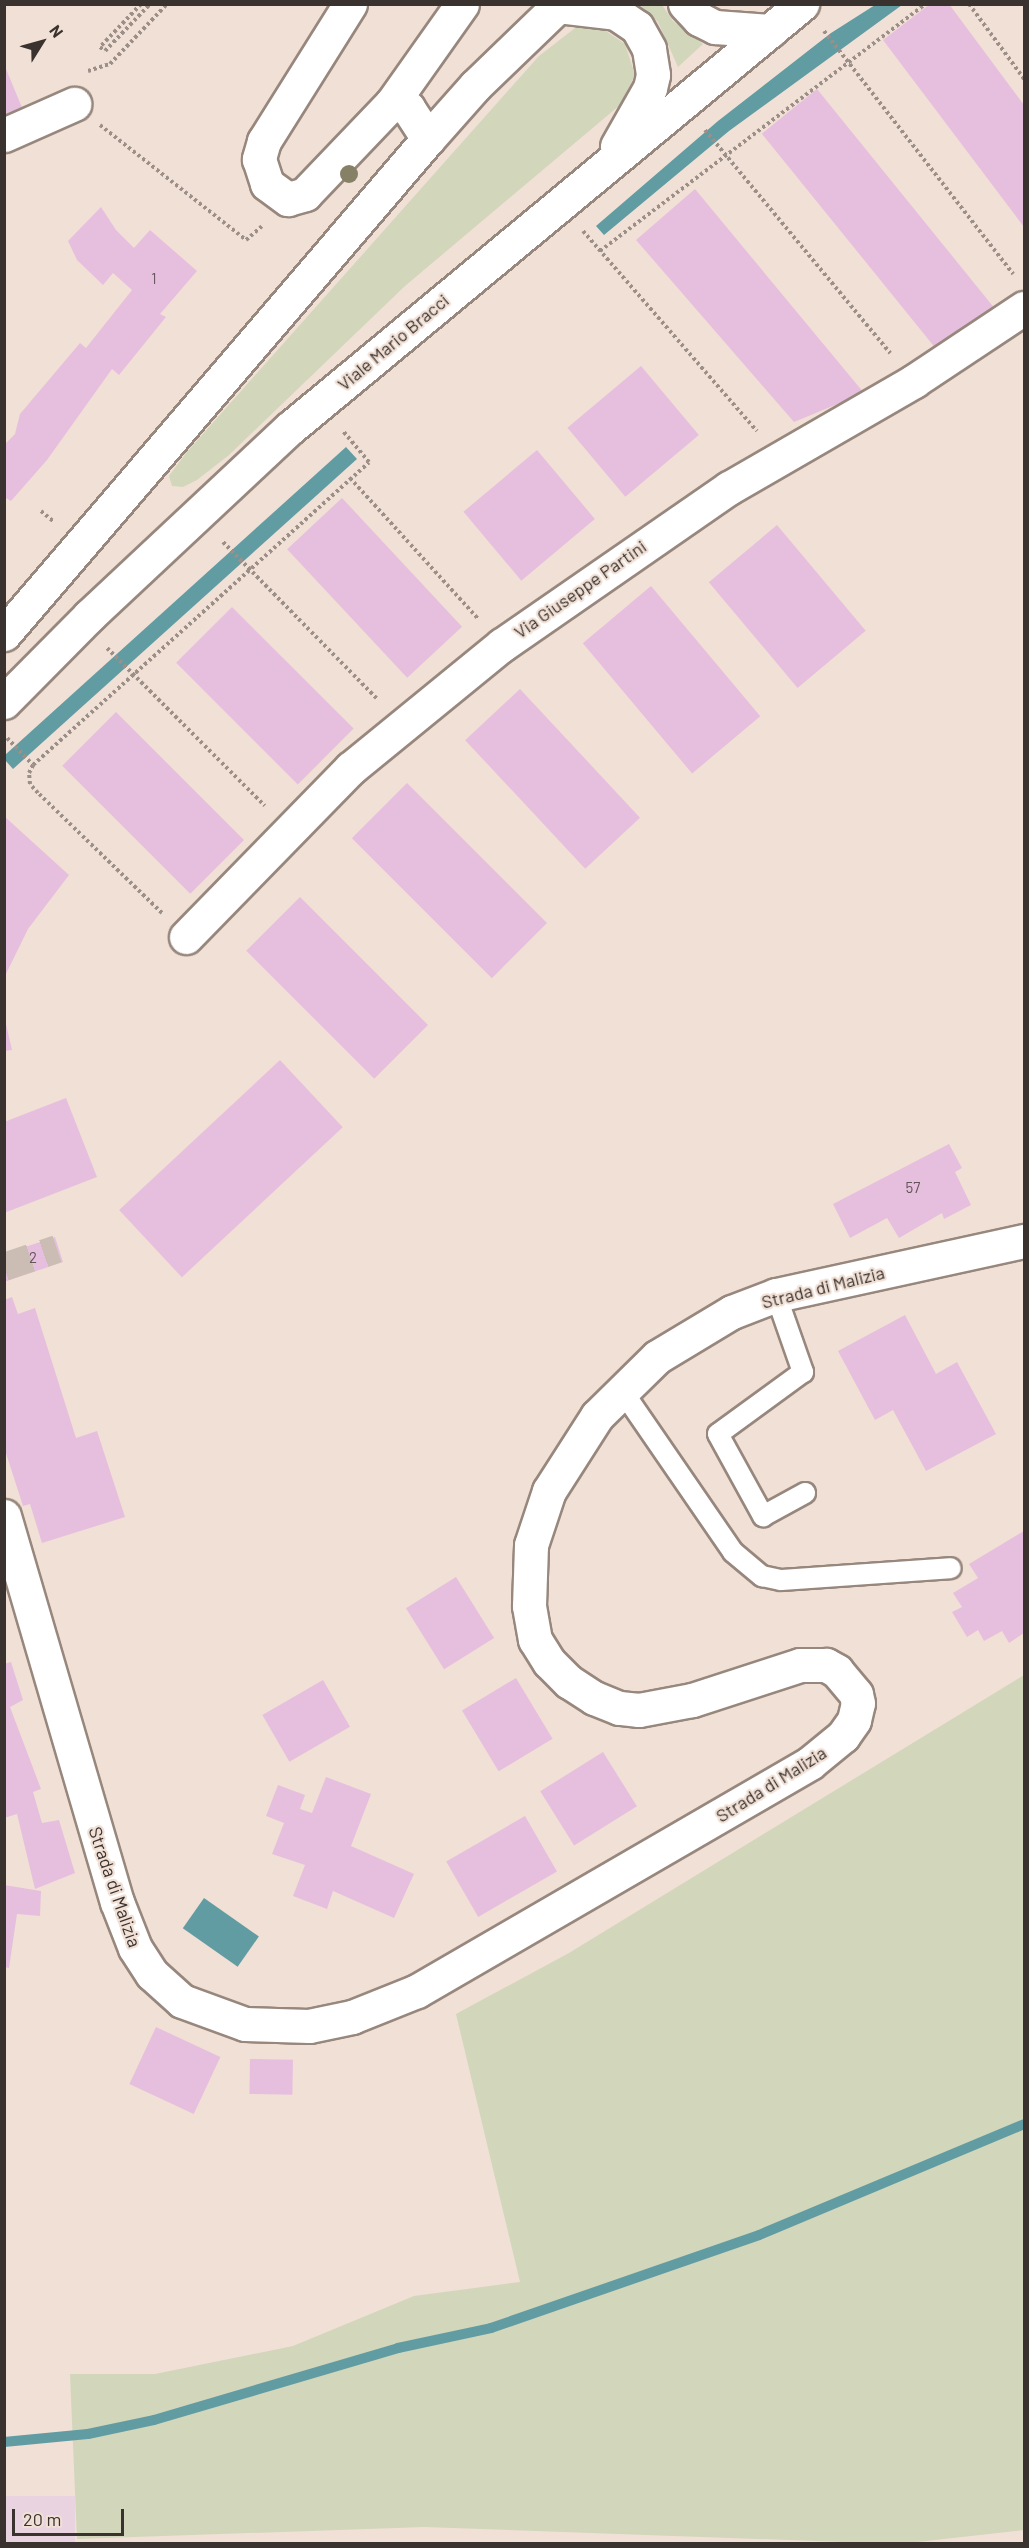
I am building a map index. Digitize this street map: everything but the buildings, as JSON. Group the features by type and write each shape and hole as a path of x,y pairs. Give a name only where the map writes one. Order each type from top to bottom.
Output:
{"street":[{"path":"351,4 264,141 259,159 267,184 288,199 305,194 392,103 462,4"},
{"path":"685,4 699,19 715,27 770,31"},
{"path":"4,634 428,139 475,86 559,5 616,13 637,27 650,49 653,75 650,88 605,166"},
{"name":"Viale Mario Bracci","path":"4,702 97,608 290,428 770,31 811,16"},
{"path":"392,103 408,108 428,139"},
{"path":"4,135 74,104"},
{"name":"Via Giuseppe Partini","path":"186,937 289,830 402,724 501,645 656,535 780,457 914,381 1021,294"},
{"name":"Strada di Malizia","path":"4,1516 117,1902 135,1948 152,1974 182,2001 245,2024 309,2025 341,2019 397,2001 509,1940 810,1763 843,1736 854,1720 858,1703 856,1694 837,1671 826,1665 800,1665 692,1700 639,1710 619,1708 594,1698 568,1682 549,1662 535,1640 528,1606 528,1574 536,1521 569,1454 621,1389 657,1358 697,1332 732,1312 776,1295 1024,1241"}],"lane":[{"path":"776,1295 803,1372 718,1434 764,1516 805,1493"},
{"path":"621,1389 734,1552 762,1576 781,1580 951,1568"}],"path":[{"path":"141,4 100,47 105,51 150,4"},
{"path":"167,4 110,64 65,78 74,104 246,240 260,225"},
{"path":"600,251 725,153 850,65 926,4"},
{"path":"969,4 1024,79"},
{"path":"811,16 1021,294"},
{"path":"700,123 914,381"},
{"path":"578,226 780,457"},
{"path":"186,937 34,789 28,778 33,765 369,462 342,431"},
{"path":"350,478 501,645"},
{"path":"223,542 402,724"},
{"path":"106,648 289,830"},
{"path":"6,738 33,765"}],"shaded area":[{"path":"4,2496 75,2496 75,2543 4,2543"}],"green space":[{"path":"640,5 662,5 673,21 703,44 678,67 658,22"},
{"path":"579,25 597,25 625,44 635,75 620,105 405,286 229,455 197,480 183,487 172,486 169,476 186,453 539,56"},
{"path":"1024,1675 1024,2530 899,2544 424,2527 77,2539 70,2374 155,2374 293,2346 414,2296 520,2282 456,2014 569,1953"}],"water":[{"path":"875,5 902,5 729,131 604,235 596,226 718,121 831,33"},
{"path":"346,447 357,459 13,769 5,760 5,755"},
{"path":"204,1898 259,1936 238,1967 183,1928"}],"waterway":[{"path":"4,2442 88,2434 154,2420 398,2348 491,2328 759,2235 1024,2124"}],"tunnel":[{"path":"4,1267 57,1249"}]}
